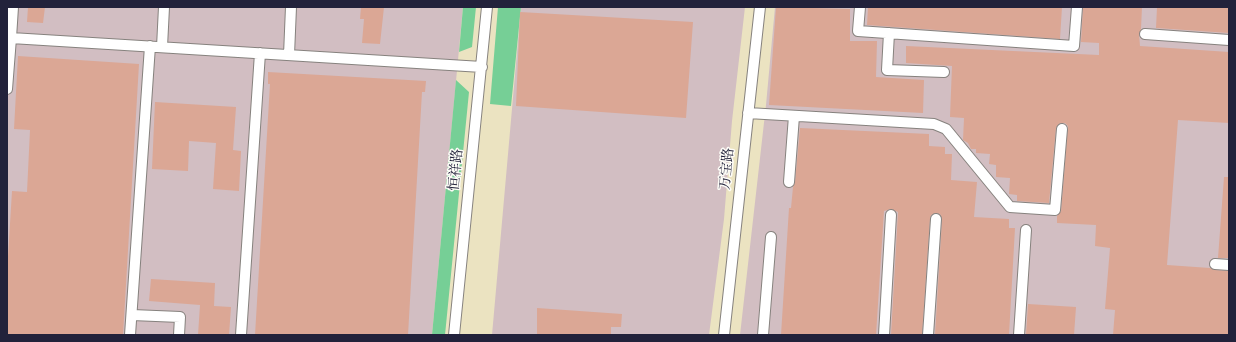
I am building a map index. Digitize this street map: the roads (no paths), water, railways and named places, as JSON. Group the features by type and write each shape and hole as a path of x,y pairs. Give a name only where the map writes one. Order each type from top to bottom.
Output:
{"street":[{"path":"7,89 13,7"},
{"path":"162,47 164,7"},
{"path":"289,55 292,7"},
{"name":"恒祥路","path":"454,335 487,7"},
{"name":"万宝路","path":"724,335 760,7"},
{"path":"860,7 858,31 1074,46 1077,7"},
{"path":"889,33 887,70 944,72"},
{"path":"1145,34 1229,40"},
{"path":"11,38 482,67"},
{"path":"130,335 150,46"},
{"path":"241,335 260,53"},
{"path":"748,113 934,124 946,130 1010,207 1055,210 1062,129"},
{"path":"789,182 794,116"},
{"path":"884,335 891,215"},
{"path":"928,335 936,219"},
{"path":"1019,335 1026,230"},
{"path":"763,335 771,237"},
{"path":"1215,264 1229,265"},
{"path":"132,315 180,317 179,335"}]}
